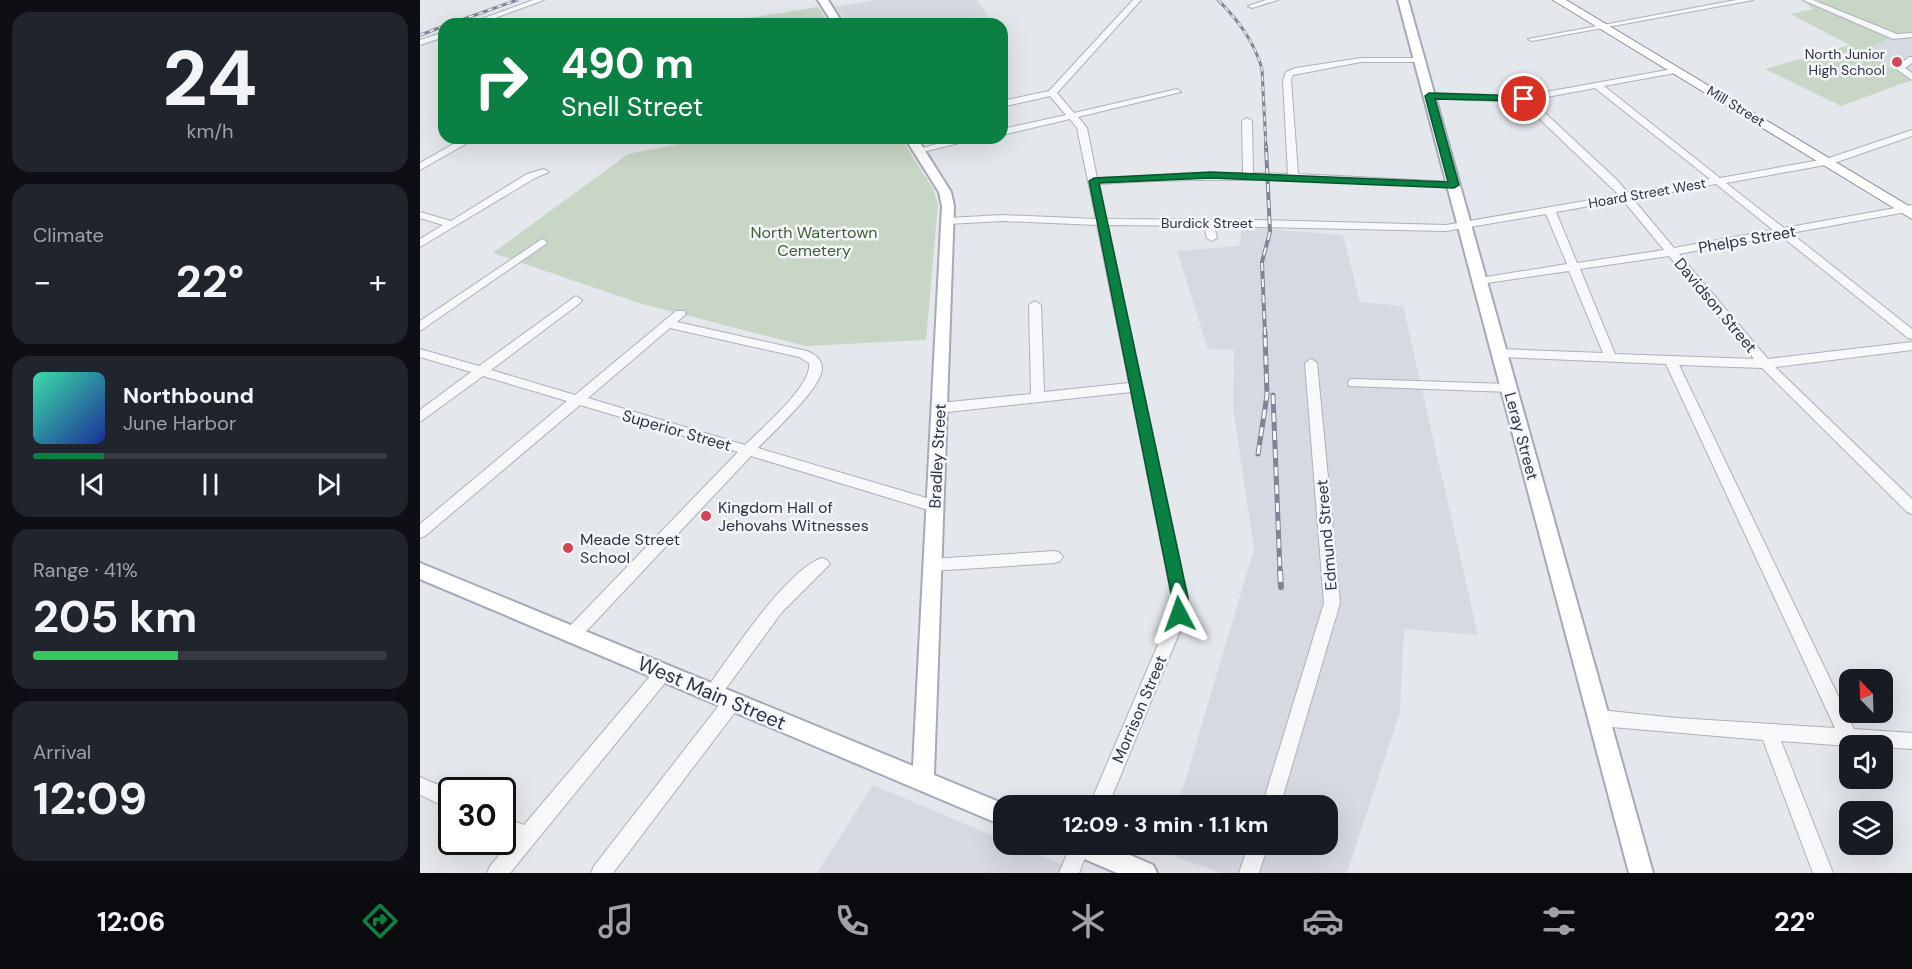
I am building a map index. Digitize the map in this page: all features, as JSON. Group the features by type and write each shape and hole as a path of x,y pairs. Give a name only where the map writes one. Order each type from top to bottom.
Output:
{"highway":[{"name":"Mill Street","path":"1562,1 1910,211"}],"main road":[{"path":"823,0 834,18"},
{"name":"Leray Street","path":"1403,0 1641,873"},
{"name":"Bradley Street","path":"915,144 945,192 948,206 923,783"},
{"name":"West Main Street","path":"420,571 993,812"},
{"path":"1103,855 1145,873"}],"street":[{"path":"489,18 540,0"},
{"path":"1008,103 1052,93 1137,0"},
{"path":"1252,6 1274,0"},
{"path":"1532,39 1749,0"},
{"path":"1807,0 1896,37 1912,35"},
{"path":"420,43 438,36"},
{"path":"1912,59 1899,68 1912,76"},
{"path":"1293,177 1287,80 1289,74 1361,60 1419,60"},
{"path":"1429,96 1524,99 1675,70"},
{"path":"1597,85 1912,335"},
{"path":"1008,131 1177,92"},
{"name":"Morrison Street","path":"1052,93 1082,128 1180,598 1179,614 1103,795"},
{"name":"Davidson Street","path":"1524,99 1598,167 1766,364 1912,508"},
{"path":"1247,121 1248,176"},
{"name":"Hoard Street West","path":"1465,224 1828,162 1912,133"},
{"path":"420,166 460,144"},
{"path":"420,244 531,176 544,172"},
{"path":"1094,181 1166,175 1293,177 1454,185"},
{"path":"1549,209 1611,358"},
{"name":"Phelps Street","path":"1480,281 1671,252 1910,211"},
{"path":"420,215 451,224"},
{"name":"Burdick Street","path":"948,221 1002,218 1438,228 1465,224"},
{"path":"1208,223 1212,238"},
{"path":"420,327 542,242"},
{"path":"420,417 576,300"},
{"path":"1035,305 1038,399"},
{"path":"420,532 680,314"},
{"path":"572,635 799,398 816,370 816,362 812,356 668,324"},
{"path":"1500,353 1766,364 1912,346"},
{"name":"Superior Street","path":"420,353 935,506"},
{"path":"1671,361 1848,735"},
{"name":"Edmund Street","path":"1274,795 1332,603 1311,363"},
{"path":"1353,383 1509,388"},
{"path":"939,408 1136,387"},
{"path":"931,565 1054,557"},
{"path":"713,693 784,598 801,580 822,564"},
{"path":"497,873 663,673"},
{"path":"601,873 733,701"},
{"path":"1600,718 1839,737"},
{"path":"1769,732 1823,873"},
{"path":"1893,740 1912,741"},
{"path":"420,786 438,794"},
{"path":"516,832 527,836"},
{"path":"1069,873 1075,855"},
{"path":"1250,873 1255,855"}],"shaded area":[{"path":"873,0 976,0 985,11 987,18 843,18 835,7"},
{"name":"North Junior High School","path":"1912,32 1912,78 1865,51 1891,37"},
{"path":"1243,227 1343,235 1360,302 1403,306 1478,635 1404,629 1400,712 1347,873 1220,873 1172,855 1338,855 1338,795 1181,795 1254,549 1233,407 1234,350 1208,349 1177,251 1239,246"},
{"path":"873,785 993,836 993,855 1039,855 1082,873 817,873"}],"green space":[{"path":"1821,0 1912,0 1912,32 1891,37 1865,51 1912,80 1841,106 1765,69 1850,45 1790,14 1813,9 1807,3"},
{"path":"818,7 825,18 748,18"},
{"name":"North Watertown Cemetery","path":"679,144 905,144 933,189 938,204 926,340 806,346 642,304 493,253 628,154"}],"railway":[{"path":"467,18 517,0"},
{"path":"1218,0 1232,15 1255,49 1262,69 1266,148"},
{"path":"420,35 438,28"},
{"path":"1265,335 1262,262 1270,232 1266,146"},
{"path":"1258,454 1267,395 1265,333"},
{"path":"1273,395 1280,572"},
{"path":"1280,571 1281,587"}],"place":[{"name":"North Junior High School","path":"1897,62"},
{"name":"Kingdom Hall of Jehovahs Witnesses","path":"706,516"},
{"name":"Meade Street School","path":"568,548"}],"route":[{"path":"1179,614 1180,598 1094,181 1166,175 1211,175 1454,185 1429,96 1524,99"}]}
